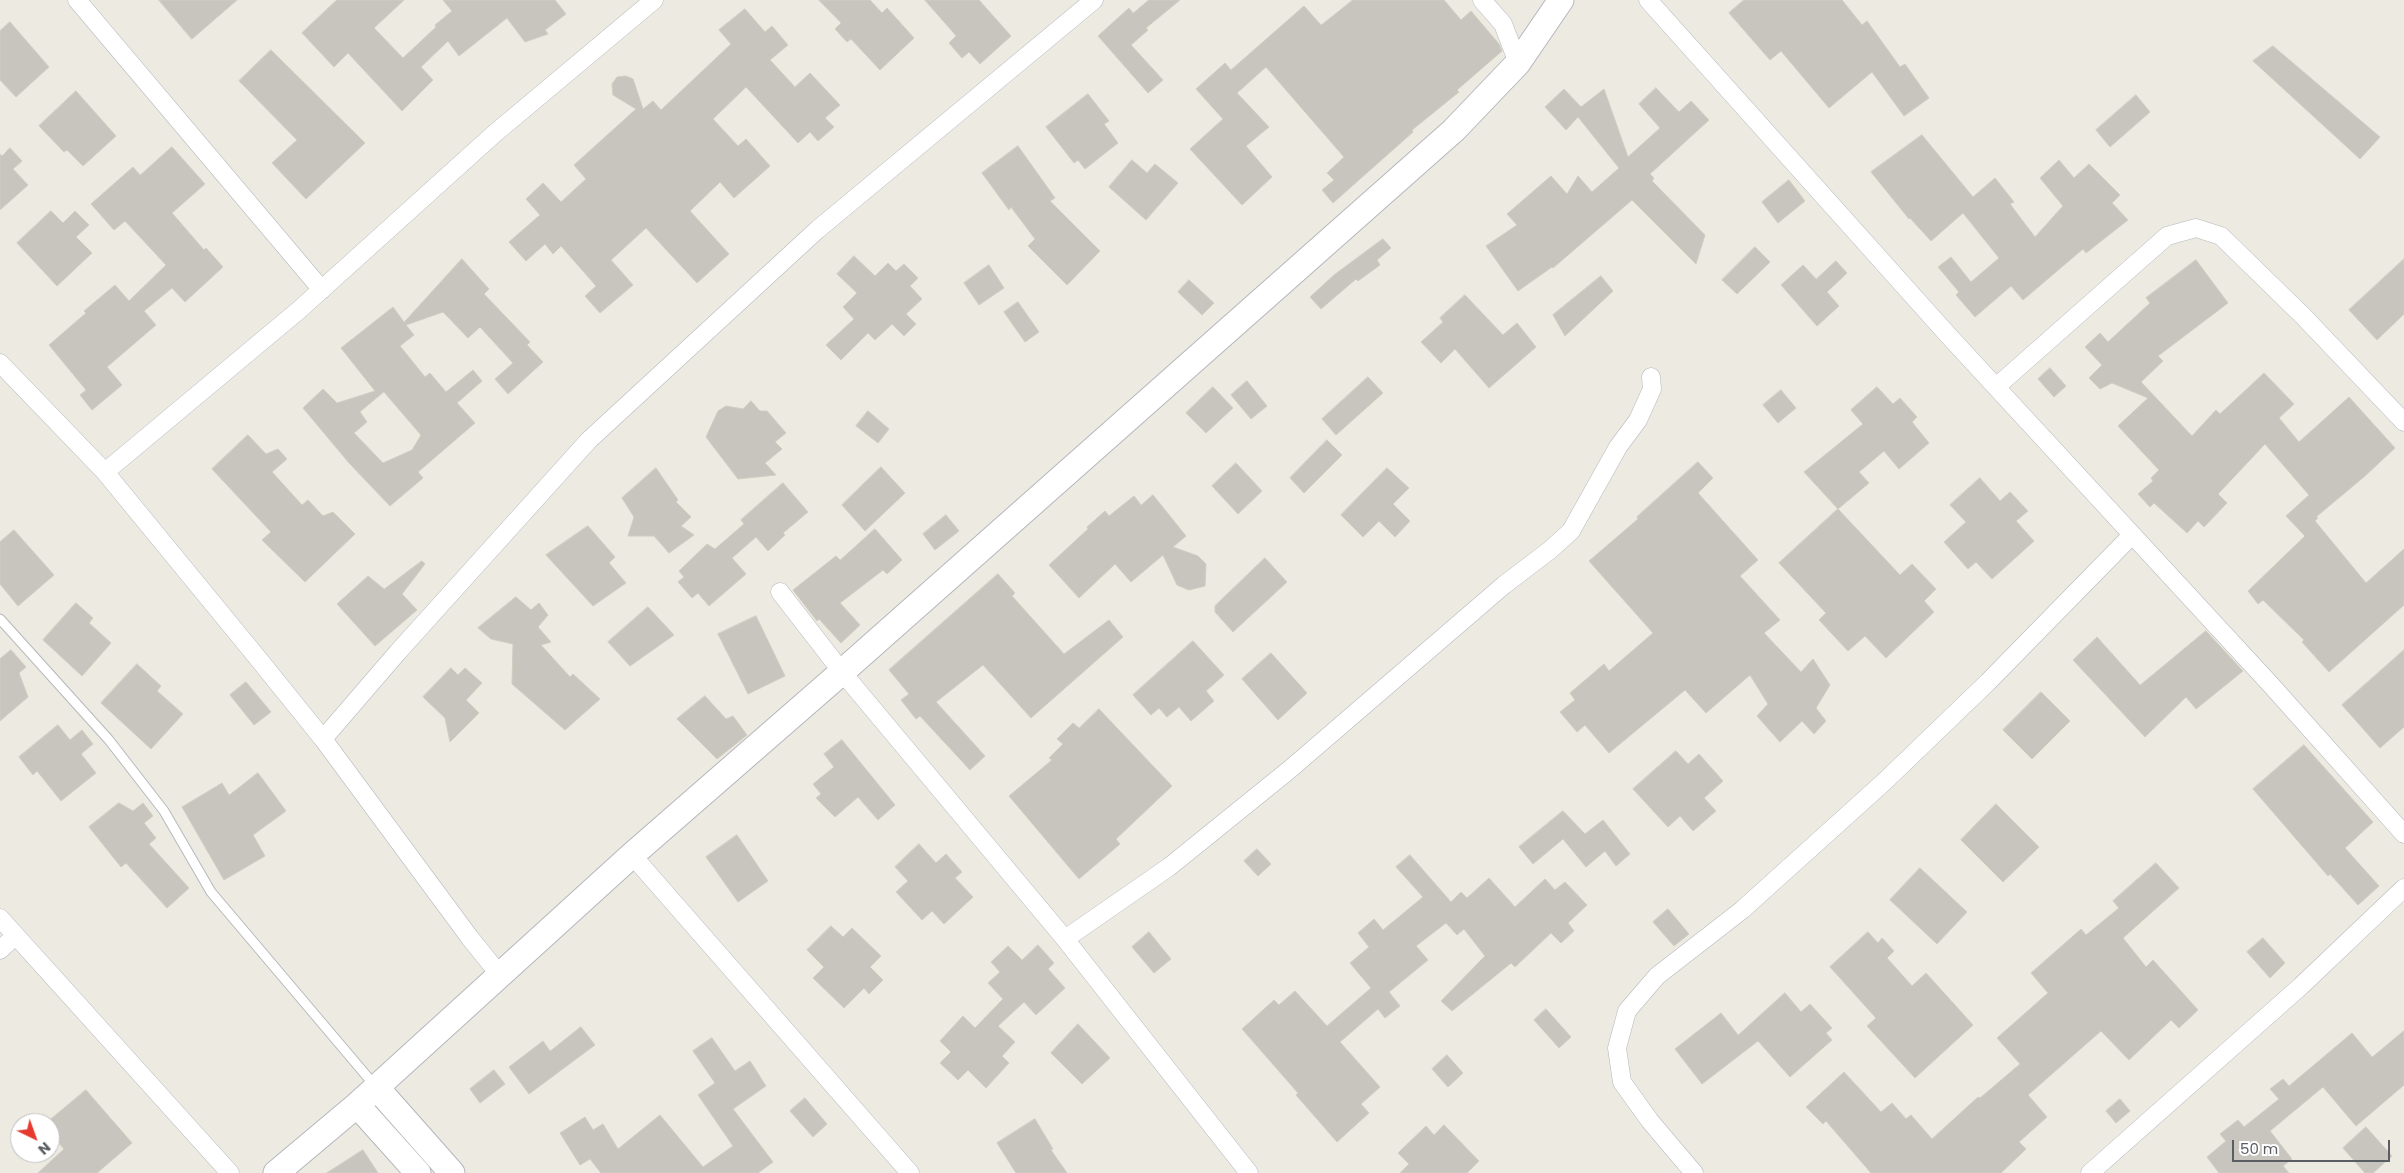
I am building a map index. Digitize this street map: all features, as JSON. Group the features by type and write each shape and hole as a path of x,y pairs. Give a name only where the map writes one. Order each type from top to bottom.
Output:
{"street":[{"path":"77,0 322,290"},
{"path":"105,472 322,290 494,134 654,0"},
{"path":"324,739 397,653 589,440 816,230 1094,0"},
{"path":"1482,0 1504,24 1518,63"},
{"path":"276,1173 357,1104 632,855 842,672 1446,136 1518,63 1561,0"},
{"path":"1648,0 1996,387 2404,834"},
{"path":"1996,387 2167,236 2196,228 2221,236 2304,317 2404,422"},
{"path":"0,363 105,472 324,739 470,938 499,974"},
{"path":"1065,940 1192,848 1289,770 1504,585 1550,550 1571,531 1618,447 1638,420 1652,389 1651,378"},
{"path":"1694,1173 1650,1121 1622,1082 1616,1048 1627,1011 1657,976 1742,910 1884,782 1988,682 2132,535"},
{"path":"780,592 842,672 1065,940 1249,1173"},
{"path":"632,855 910,1173"},
{"path":"2090,1173 2301,986 2404,888"},
{"path":"0,918 230,1173"},
{"path":"0,950 15,936"},
{"path":"376,1087 452,1173"},
{"path":"357,1104 418,1173"}],"lane":[{"path":"0,619 109,740 164,811 210,892 376,1087"}],"building":[{"path":"159,0 237,0 192,39"},
{"path":"337,0 404,0 374,28 403,58 436,27 435,25 452,11 443,0 555,0 566,14 545,30 548,34 525,42 507,18 459,56 448,41 421,67 433,80 402,111 348,53 334,67 302,33"},
{"path":"819,0 870,0 882,13 887,8 914,38 880,70 851,39 847,42 835,29 841,23"},
{"path":"925,0 979,0 1011,36 980,64 969,52 962,58 949,43 956,36"},
{"path":"1149,0 1180,0 1146,28 1148,30 1131,45 1163,80 1148,93 1098,36 1129,8 1133,13"},
{"path":"1353,0 1444,0 1461,20 1471,11 1499,44 1502,51 1457,90 1459,92 1412,130 1413,132 1333,203 1322,190 1334,180 1327,173 1344,157 1266,67 1237,93 1269,127 1246,146 1272,177 1242,205 1190,149 1223,119 1196,89 1225,63 1231,70 1304,6 1321,25"},
{"path":"1744,0 1842,0 1862,25 1867,21 1900,67 1905,64 1929,98 1904,116 1872,72 1829,108 1781,51 1770,60 1729,13"},
{"path":"745,9 765,32 772,26 788,45 770,60 795,87 810,73 840,105 825,118 834,127 818,141 810,132 798,143 746,87 713,119 738,146 746,139 770,166 734,198 720,182 690,211 729,254 697,283 646,228 611,260 633,285 600,313 585,296 596,286 561,246 553,254 545,244 526,261 509,242 540,215 526,199 543,183 561,202 586,179 574,165 636,109 613,95 612,84 617,77 626,76 633,79 643,109 653,101 661,110 731,44 719,30"},
{"path":"10,22 49,67 16,97 0,80 0,31"},
{"path":"2273,46 2380,137 2360,159 2253,61"},
{"path":"271,50 365,143 306,199 272,163 297,140 239,81"},
{"path":"1656,88 1679,112 1691,101 1709,120 1650,174 1654,178 1652,181 1705,235 1696,264 1632,200 1553,268 1518,291 1486,246 1517,225 1507,214 1551,176 1567,194 1578,176 1592,192 1619,168 1578,117 1566,130 1545,107 1564,89 1581,107 1604,89 1628,157 1660,128 1639,104"},
{"path":"76,91 116,136 83,166 67,150 64,152 39,126"},
{"path":"1088,94 1109,121 1104,124 1118,143 1085,169 1078,160 1074,163 1046,127"},
{"path":"2136,95 2150,112 2110,147 2096,130"},
{"path":"1922,135 1973,197 1995,178 2014,202 2010,204 2035,237 2063,206 2040,178 2059,160 2074,178 2089,164 2120,195 2112,203 2128,220 2086,253 2083,249 2023,300 2011,286 1975,317 1956,295 1959,292 1938,267 1951,257 1971,282 1999,258 1963,213 1931,241 1909,219 1871,172"},
{"path":"1018,146 1055,198 1050,201 1100,251 1067,285 1028,246 1035,239 1011,207 1009,210 982,173"},
{"path":"172,147 205,184 172,213 204,250 206,248 223,267 185,302 172,288 144,311 156,325 107,367 122,385 92,410 80,395 86,390 49,345 86,313 84,311 115,285 129,301 166,265 125,221 114,230 91,204 133,167 140,175"},
{"path":"10,148 22,161 13,169 28,185 0,210 0,154 2,156"},
{"path":"1132,160 1147,173 1155,164 1178,183 1146,220 1109,187"},
{"path":"1789,180 1805,201 1778,223 1762,202"},
{"path":"51,211 63,223 75,211 89,225 76,237 92,253 57,286 17,243"},
{"path":"1383,239 1391,248 1377,260 1380,265 1358,281 1356,279 1321,309 1310,297 1334,275"},
{"path":"1755,247 1770,262 1737,294 1722,280"},
{"path":"854,256 875,276 888,263 896,271 904,264 918,278 910,286 922,299 906,314 916,324 904,336 892,324 875,340 868,333 841,360 826,345 854,319 843,307 857,293 837,274"},
{"path":"462,259 489,289 484,294 530,342 527,345 543,362 508,394 495,379 513,363 480,327 468,338 443,312 406,325 414,335 400,346 425,377 430,373 446,392 473,370 482,381 457,403 475,423 418,472 423,478 390,506 349,463 303,408 323,389 337,403 375,391 341,348 393,307 404,322","holes":["384,392 421,435 412,450 383,463 354,433 367,422 360,412"]},
{"path":"2404,259 2404,314 2377,340 2349,310"},
{"path":"2196,260 2228,303 2158,356 2163,361 2141,382 2192,436 2216,410 2220,414 2264,373 2294,404 2279,418 2299,442 2349,397 2395,448 2316,517 2318,518 2315,521 2366,583 2404,549 2404,605 2329,672 2302,642 2304,640 2263,600 2258,604 2248,591 2305,536 2286,516 2309,495 2265,444 2218,494 2227,503 2204,527 2198,521 2187,533 2154,503 2150,507 2138,494 2153,481 2151,478 2159,470 2118,426 2148,398 2112,383 2100,389 2089,378 2102,365 2085,347 2100,333 2108,342 2150,303 2146,298"},
{"path":"1836,261 1847,273 1827,292 1839,306 1817,326 1781,285 1803,265 1816,279"},
{"path":"989,265 1004,288 979,305 964,283"},
{"path":"1601,276 1613,291 1565,336 1553,315"},
{"path":"1189,280 1214,303 1202,315 1178,292"},
{"path":"1465,295 1503,335 1517,323 1536,347 1489,388 1455,349 1441,363 1421,342 1443,322 1440,318"},
{"path":"1018,302 1039,332 1025,342 1004,312"},
{"path":"2050,368 2066,386 2054,397 2038,379"},
{"path":"1368,377 1383,393 1336,435 1322,419"},
{"path":"1247,381 1267,406 1251,419 1231,395"},
{"path":"1213,387 1233,408 1206,433 1186,413"},
{"path":"1877,387 1893,404 1900,398 1917,417 1912,422 1929,443 1899,469 1884,451 1859,472 1869,483 1838,509 1804,472 1863,424 1851,410"},
{"path":"1781,390 1796,408 1778,423 1763,405"},
{"path":"751,401 760,411 767,411 786,433 775,442 782,449 765,463 776,475 738,479 706,437 718,411 726,406 743,409"},
{"path":"868,411 889,429 878,443 856,426"},
{"path":"248,435 266,454 278,449 287,459 272,472 302,505 308,500 323,516 333,512 355,534 305,582 262,540 271,532 212,469"},
{"path":"1327,440 1342,455 1304,493 1290,478"},
{"path":"1698,462 1713,478 1698,493 1758,560 1740,576 1780,620 1764,633 1801,672 1813,659 1830,685 1816,708 1826,721 1814,734 1802,721 1780,742 1757,716 1768,704 1750,675 1706,713 1685,690 1609,753 1585,725 1577,732 1560,712 1575,700 1570,693 1604,664 1609,671 1653,633 1589,561 1638,519 1637,517"},
{"path":"1236,463 1262,491 1238,514 1212,486"},
{"path":"881,467 905,493 865,531 842,505"},
{"path":"656,468 678,500 676,502 691,517 681,526 694,535 669,553 654,536 628,536 634,517 622,498"},
{"path":"1387,468 1409,488 1393,504 1410,521 1395,537 1379,521 1363,537 1341,515"},
{"path":"1980,478 2000,501 2010,492 2028,511 2016,521 2034,541 1992,579 1976,562 1968,569 1944,542 1966,522 1950,505"},
{"path":"783,483 808,512 783,533 785,535 768,551 756,537 732,558 746,574 709,606 698,593 692,598 678,582 684,577 679,571 707,544 715,549 744,524 741,520"},
{"path":"1153,495 1186,536 1173,547 1198,556 1206,564 1205,586 1189,590 1177,585 1163,555 1131,582 1115,564 1079,598 1049,565 1105,511 1109,516 1134,496 1141,505"},
{"path":"1838,509 1900,575 1912,564 1936,589 1924,601 1934,612 1886,658 1865,636 1848,651 1819,620 1826,613 1779,563"},
{"path":"946,515 959,531 935,550 923,534"},
{"path":"588,526 615,557 609,563 626,583 593,606 546,555"},
{"path":"875,529 902,560 887,574 883,570 840,603 860,625 841,643 819,619 817,621 793,590 836,556 840,560"},
{"path":"14,530 54,575 18,606 0,584 0,542"},
{"path":"1265,558 1287,582 1233,632 1215,612 1215,606"},
{"path":"422,561 425,564 402,594 417,610 375,646 337,604 368,576 384,589"},
{"path":"998,574 1015,593 1012,596 1064,654 1109,620 1123,637 1031,718 983,665 936,702 985,756 970,770 920,716 916,719 901,700 909,694 889,670"},
{"path":"516,597 531,610 539,603 548,615 538,627 551,642 541,645 570,677 573,674 600,699 565,730 512,684 513,644 491,639 478,628"},
{"path":"76,603 93,618 89,623 111,643 82,676 43,640"},
{"path":"648,607 674,635 630,666 608,642"},
{"path":"756,616 785,676 748,694 718,634"},
{"path":"2206,631 2243,671 2196,709 2186,697 2145,737 2073,660 2097,637 2140,685"},
{"path":"1193,641 1224,675 1206,691 1214,701 1191,721 1179,707 1167,717 1159,708 1151,715 1133,695"},
{"path":"11,650 26,667 19,673 28,697 0,721 0,659"},
{"path":"2404,650 2404,727 2380,748 2342,705"},
{"path":"1271,653 1307,693 1278,720 1242,679"},
{"path":"137,664 161,686 157,691 183,714 151,749 101,703"},
{"path":"451,668 458,675 465,668 482,683 466,700 479,713 450,742 445,718 423,697"},
{"path":"246,682 271,712 254,725 230,695"},
{"path":"2041,692 2070,721 2032,759 2003,730"},
{"path":"705,696 726,719 733,716 747,735 717,759 677,719"},
{"path":"1099,709 1172,786 1116,839 1120,844 1079,879 1009,796 1052,760 1049,758 1063,744 1057,739 1073,723 1079,728"},
{"path":"58,725 70,740 82,730 93,744 81,754 96,773 61,801 37,771 33,775 19,757"},
{"path":"842,740 895,805 878,820 858,797 835,817 816,798 821,794 813,784 834,767 824,754"},
{"path":"2304,745 2373,822 2345,848 2379,886 2358,905 2330,874 2328,876 2253,789"},
{"path":"1676,751 1688,764 1699,754 1723,781 1704,798 1716,811 1693,831 1680,816 1668,827 1633,789"},
{"path":"258,773 286,811 253,835 265,856 224,880 182,807 222,783 229,795"},
{"path":"119,803 133,811 143,803 153,816 144,823 156,838 149,844 189,888 167,908 126,863 121,867 89,827"},
{"path":"1996,804 2039,847 2003,882 1961,840"},
{"path":"1563,811 1585,834 1603,820 1630,854 1616,866 1605,851 1586,867 1563,839 1533,864 1519,847"},
{"path":"737,835 768,881 738,902 706,857"},
{"path":"919,844 936,863 946,854 962,872 955,878 973,897 944,924 932,911 922,920 896,892 908,881 895,867"},
{"path":"1257,849 1271,864 1258,876 1244,861"},
{"path":"1410,855 1451,902 1461,892 1467,898 1489,878 1515,907 1545,879 1555,890 1565,882 1587,905 1568,923 1574,931 1561,943 1551,933 1515,967 1511,963 1452,1011 1441,1001 1485,956 1464,929 1457,935 1446,923 1416,946 1428,960 1389,992 1400,1006 1385,1018 1378,1009 1340,1042 1380,1087 1361,1104 1369,1113 1337,1142 1296,1095 1298,1093 1242,1029 1274,1000 1279,1005 1295,991 1327,1026 1371,988 1350,963 1369,947 1358,933 1374,919 1383,930 1423,897 1396,867"},
{"path":"2156,863 2179,888 2123,938 2146,967 2153,960 2198,1010 2179,1028 2171,1020 2129,1060 2101,1031 2028,1095 2047,1117 2019,1142 2026,1149 2001,1173 1871,1173 1826,1121 1823,1124 1806,1107 1844,1072 1881,1112 1892,1103 1906,1119 1911,1115 1932,1139 1978,1097 1980,1098 2020,1064 1997,1038 2048,993 2031,973 2081,929 2086,935 2119,908 2113,901"},
{"path":"1920,868 1967,912 1937,944 1890,900"},
{"path":"1668,909 1689,934 1674,946 1653,922"},
{"path":"831,926 843,937 852,928 881,956 870,967 883,980 869,994 864,988 844,1008 813,978 824,967 807,950"},
{"path":"1149,932 1171,959 1154,973 1132,947"},
{"path":"1868,932 1878,943 1882,938 1894,951 1887,958 1912,986 1926,973 1973,1025 1915,1078 1867,1026 1876,1018 1830,967"},
{"path":"2263,938 2285,963 2270,978 2247,952"},
{"path":"1038,945 1054,963 1048,969 1065,988 1036,1015 1024,1002 998,1026 1015,1042 1002,1056 1009,1063 986,1088 968,1070 958,1080 940,1063 951,1052 940,1041 963,1016 975,1028 1003,999 988,983 1000,972 991,962 1008,946 1022,960"},
{"path":"1785,993 1801,1012 1810,1004 1832,1028 1826,1033 1832,1040 1790,1077 1758,1041 1702,1084 1675,1049 1721,1013 1738,1035"},
{"path":"1546,1009 1571,1037 1559,1048 1534,1020"},
{"path":"1078,1024 1110,1058 1082,1084 1051,1053"},
{"path":"581,1027 595,1045 529,1094 509,1067 543,1041 550,1051"},
{"path":"2404,1031 2404,1085 2356,1126 2323,1087 2270,1131 2292,1159 2283,1166 2289,1173 2219,1173 2207,1157 2226,1141 2220,1134 2238,1120 2244,1127 2279,1099 2270,1089 2283,1079 2289,1086 2352,1033 2372,1057"},
{"path":"712,1038 735,1071 750,1061 766,1086 733,1109 773,1162 758,1173 601,1173 590,1159 580,1165 560,1133 585,1117 593,1130 603,1124 618,1149 660,1115 703,1167 733,1146 698,1095 715,1083 693,1051"},
{"path":"1447,1055 1463,1073 1448,1087 1432,1069"},
{"path":"494,1070 505,1084 480,1103 470,1089"},
{"path":"86,1090 132,1143 97,1173 38,1173 49,1163 60,1163 60,1153 64,1149 60,1144 60,1113 58,1113"},
{"path":"805,1098 827,1124 813,1137 790,1111"},
{"path":"2120,1099 2130,1111 2116,1123 2106,1111"},
{"path":"1035,1119 1053,1149 1051,1150 1067,1173 1016,1173 997,1143"},
{"path":"1444,1125 1479,1161 1467,1173 1400,1173 1409,1164 1398,1153 1426,1126 1434,1135"},
{"path":"2366,1127 2392,1156 2373,1173 2365,1173 2343,1148"},
{"path":"363,1150 378,1173 327,1173"}]}
